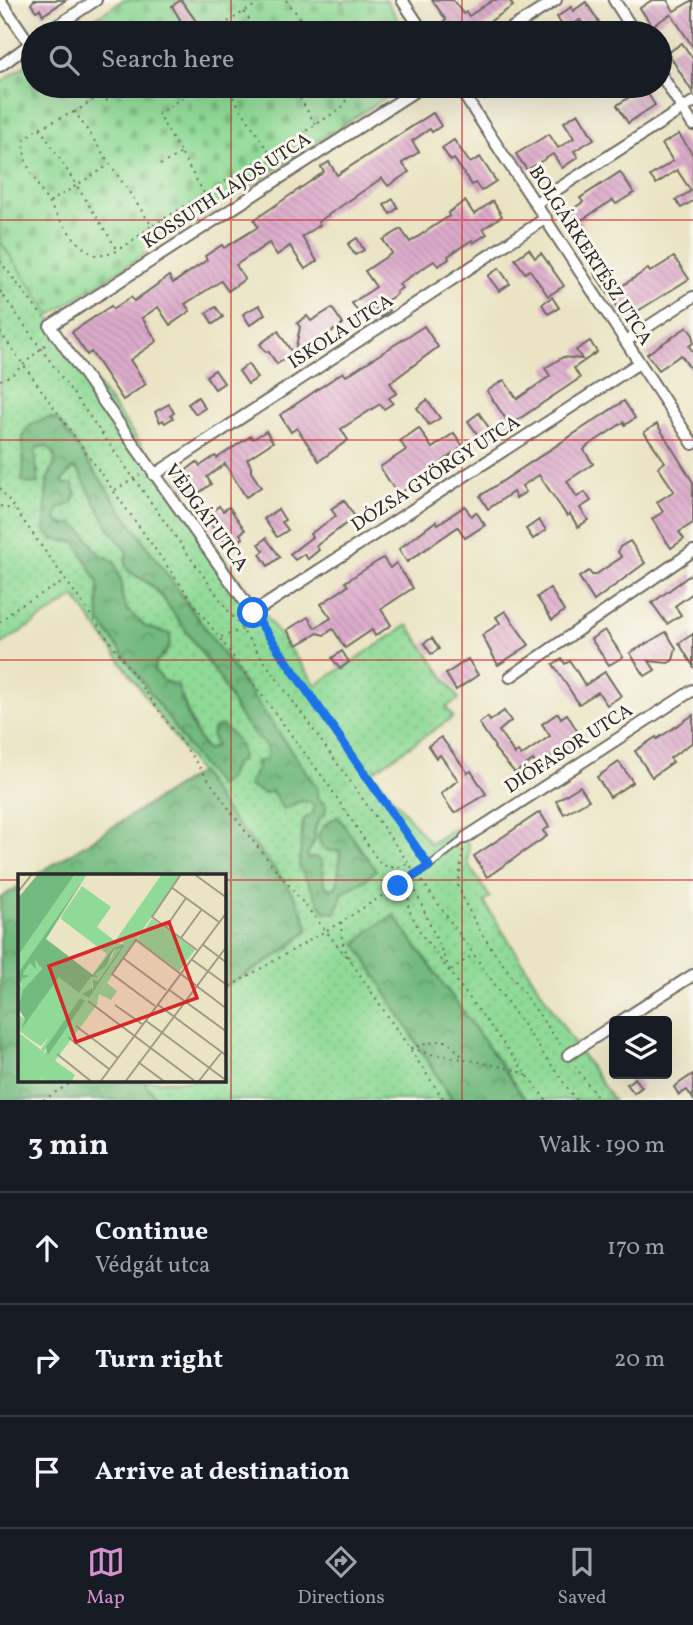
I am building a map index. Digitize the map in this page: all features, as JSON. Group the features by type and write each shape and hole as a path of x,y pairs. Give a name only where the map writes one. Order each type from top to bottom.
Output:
{"street":[{"path":"0,0 21,28"},
{"path":"64,21 96,0"},
{"path":"402,0 416,21"},
{"path":"523,21 556,0"},
{"path":"614,0 627,21"},
{"path":"0,66 21,51"},
{"path":"672,93 693,125"},
{"name":"KOSSUTH LAJOS UTCA","path":"52,330 405,98"},
{"name":"BOLGÁRKERTÉSZ UTCA","path":"466,98 693,444"},
{"path":"536,203 693,102"},
{"name":"ISKOLA UTCA","path":"154,475 546,218"},
{"path":"626,341 693,298"},
{"name":"VÉDGÁT UTCA","path":"52,330 254,615"},
{"name":"DÓZSA GYÖRGY UTCA","path":"254,615 639,363"},
{"path":"510,677 693,551"},
{"name":"DIÓFASOR UTCA","path":"465,838 693,690"},
{"path":"629,1016 693,975"},
{"path":"568,1055 609,1029"}],"lane":[{"path":"398,886 465,838"}],"path":[{"path":"230,21 263,0"},
{"path":"286,0 303,21"},
{"path":"244,12 250,21"},
{"path":"96,98 75,112 29,134 24,148 30,170 69,232 88,252 99,255 118,250 152,226 270,154 345,104 346,98"},
{"path":"106,102 112,98"},
{"path":"182,98 158,114 205,194"},
{"path":"234,98 278,164"},
{"path":"300,98 315,125"},
{"path":"75,112 152,226"},
{"path":"40,128 118,250"},
{"path":"160,165 181,154"},
{"path":"50,202 110,164"},
{"path":"0,261 52,330 41,349 12,375 0,380"},
{"path":"0,291 409,863 418,899 453,978"},
{"path":"0,332 219,638 327,783 379,862 388,868 409,863"},
{"path":"113,491 148,472 154,475"},
{"path":"0,488 248,835 351,962 444,1100"},
{"path":"0,506 18,513"},
{"path":"0,622 14,608 66,580"},
{"path":"219,638 242,630 254,615 429,866"},
{"path":"465,838 458,885 466,905 483,936 599,1100"},
{"path":"414,876 474,954 576,1100"},
{"path":"414,876 408,899 411,917 453,978 546,1100"},
{"path":"226,989 398,886"},
{"path":"341,922 342,941 351,962"},
{"path":"450,971 474,954"},
{"path":"410,1048 443,1040 449,1042 465,1059"},
{"path":"410,1048 516,1070 531,1079"},
{"path":"43,1100 72,1082"}],"green space":[{"path":"123,0 340,0 342,3 346,0 386,0 399,21 91,21"},
{"path":"21,68 21,98 385,98 51,315 0,241 0,83"},
{"path":"0,241 51,315 49,318 316,685 408,625 459,699 446,707 453,717 372,772 430,844 457,826 469,845 468,864 490,897 484,902 613,1100 526,1100 394,915 413,1039 452,1100 157,1100 145,1082 226,1082 226,986 268,962 308,930 303,914 284,881 230,817 75,597 0,645","holes":["50,418 59,421 318,789 317,797 326,806 317,822 315,840 307,855 308,859 316,857 328,889 335,888 338,882 340,851 329,851 338,817 375,869 364,881 343,892 337,909 324,911 300,868 303,820 313,813 314,805 303,801 292,806 270,788 255,764 266,760 268,751 265,745 238,714 220,679 162,597 152,586 128,569 127,552 109,528 78,470 73,468 62,481 65,484 73,484 76,494 72,503 58,509 55,520 85,534 98,553 114,562 127,610 146,627 157,630 165,655 156,660 154,670 164,681 177,685 198,737 207,750 216,746 214,739 235,763 228,779 218,785 198,761 99,620 98,582 76,542 65,542 45,514 47,481 56,460 53,452 46,446 39,447 35,451 35,464 39,473 22,481 24,470"]},
{"path":"50,418 59,421 318,789 317,797 326,806 326,812 316,824 315,840 307,855 308,859 316,857 322,861 324,883 329,889 335,888 338,882 340,851 329,851 321,847 318,836 326,824 338,817 376,870 364,881 343,892 336,913 324,911 299,867 303,820 313,813 314,805 301,801 283,809 272,791 264,794 248,786 257,768 256,762 266,760 268,752 265,745 238,714 220,679 162,597 150,584 128,570 127,552 109,528 78,470 73,468 62,481 65,484 73,484 76,494 72,503 58,509 56,520 63,525 74,524 98,553 114,562 127,610 146,627 170,634 167,650 156,661 154,670 164,681 177,685 191,724 206,750 216,746 211,734 214,728 222,726 237,740 242,761 235,763 228,779 218,786 99,620 98,582 76,542 52,539 45,531 47,481 56,460 53,452 46,446 39,447 35,451 38,483 29,484 22,480 22,442 28,427"},
{"path":"200,772 231,818 284,881 304,914 308,930 279,954 226,986 226,874 38,874"},
{"path":"18,887 18,1082 145,1082 157,1100 0,1100 0,898"},
{"path":"394,915 526,1100 452,1100 356,944 371,929"}],"building":[{"path":"34,0 66,0 43,15 40,9 36,11 31,4"},
{"path":"181,0 196,21 181,21 172,6"},
{"path":"432,0 453,0 463,14 466,12 469,16 493,0 509,0 513,6 490,21 446,20"},
{"path":"652,0 667,0 674,11 693,0 693,47 671,14 660,21 649,21 640,8"},
{"path":"586,2 598,21 559,21 557,17 571,7 573,11"},
{"path":"682,43 693,59 693,93 672,59 672,50"},
{"path":"628,98 650,98 655,105 628,123 617,105"},
{"path":"433,113 441,126 432,132 430,129 412,141 419,152 402,163 409,172 388,186 382,178 318,222 320,225 302,237 317,261 305,269 290,246 277,255 269,243 236,265 245,279 228,291 221,281 185,304 190,311 170,325 158,307 142,318 157,341 130,360 146,384 123,400 91,352 87,355 72,332 111,306 113,309 131,297 134,301 169,276 173,283 207,260 205,256 222,245 224,248 258,227 254,220 324,172 321,167 329,162 337,175"},
{"path":"578,113 594,139 574,151 578,157 562,168 553,154 527,170 516,154 549,134 558,148 574,138 564,122"},
{"path":"679,134 693,155 693,201 681,208 676,200 691,191 677,170 656,184 650,176 673,161 662,144"},
{"path":"454,140 470,163 480,157 496,181 481,191 475,183 472,185 454,159 451,161 442,148"},
{"path":"620,172 634,193 616,204 613,200 580,221 585,227 573,235 561,217 583,202 580,198"},
{"path":"393,199 398,208 390,214 384,205"},
{"path":"465,201 474,214 493,201 502,216 483,229 487,234 473,243 472,240 438,266 434,261 399,284 402,288 397,294 383,303 389,311 381,317 374,306 358,312 352,303 376,287 365,271 392,253 383,240 401,229 410,242 449,216 448,213"},
{"path":"357,238 364,250 355,255 348,244"},
{"path":"529,249 535,258 541,253 564,286 548,296 530,270 525,273 515,259"},
{"path":"674,257 689,279 625,319 594,273 606,265 620,287 648,269 650,272"},
{"path":"499,268 510,284 499,291 488,276"},
{"path":"552,297 559,308 548,314 542,304"},
{"path":"259,305 265,314 250,325 243,314"},
{"path":"216,307 223,317 213,324 206,313"},
{"path":"332,308 343,324 315,343 295,352 300,327 297,323 307,316 311,321"},
{"path":"424,326 438,347 390,383 397,393 389,398 393,403 384,409 380,404 341,429 348,440 319,461 297,428 291,432 280,415 343,372 346,376"},
{"path":"687,327 693,335 693,343 689,346 693,352 693,373 681,355 659,370 647,354"},
{"path":"278,331 293,354 277,364 260,344"},
{"path":"590,341 597,352 574,368 580,378 510,425 487,391 504,380 517,399 550,376 545,368 563,357 582,359 576,350"},
{"path":"248,364 257,378 248,384 239,371"},
{"path":"215,370 224,383 215,389 206,376"},
{"path":"198,397 205,408 196,414 188,404"},
{"path":"427,400 440,418 429,425 417,408"},
{"path":"624,401 635,418 625,425 624,422 586,447 584,450 593,464 567,481 577,497 585,492 591,501 580,508 588,520 578,527 570,514 567,516 539,475 522,486 526,492 516,498 513,492 488,509 480,496"},
{"path":"169,404 174,413 171,415 173,418 165,423 163,420 160,422 155,412"},
{"path":"479,413 491,431 480,438 468,421"},
{"path":"657,424 693,482 693,523 679,532 684,539 671,548 652,519 663,512 657,502 674,491 658,467 665,462 644,432"},
{"path":"419,428 432,448 454,433 463,446 398,495 380,467 406,450 400,441"},
{"path":"266,431 273,442 247,459 251,472 261,487 246,497 225,464 207,477 211,484 199,493 196,488 186,494 176,478 197,462 200,466 251,436 253,439"},
{"path":"344,500 355,517 316,546 319,550 308,559 304,554 295,560 290,554 312,537 310,534 336,516 331,509"},
{"path":"219,506 223,511 229,507 245,530 240,534 243,538 230,548 205,517"},
{"path":"465,506 471,516 476,512 485,525 465,538 458,527 407,562 399,549 436,521 438,524"},
{"path":"278,509 288,530 277,537 264,519"},
{"path":"539,520 546,530 533,539 526,529"},
{"path":"266,538 280,557 268,566 260,554 264,551 259,544"},
{"path":"630,541 645,563 594,601 579,577 589,571 595,575 622,557 618,552 620,547"},
{"path":"383,558 390,568 396,563 413,588 381,609 391,625 375,636 372,630 345,648 333,629 324,635 318,633 297,645 287,630 308,617 315,628 331,618 321,604 348,586 345,582"},
{"path":"693,573 693,593 675,606 681,615 667,624 652,603"},
{"path":"550,588 564,611 552,620 537,597"},
{"path":"505,611 529,645 498,665 482,635 500,623 496,617"},
{"path":"605,630 623,657 609,665 591,639"},
{"path":"666,632 676,648 673,660 668,663 649,661 655,670 645,676 630,653"},
{"path":"693,634 693,666 679,643"},
{"path":"432,638 439,649 431,654 424,643"},
{"path":"342,651 349,662 340,669 332,658"},
{"path":"468,659 478,675 456,690 446,674"},
{"path":"562,659 565,664 570,661 585,685 605,672 621,696 607,705 598,692 579,704 553,664"},
{"path":"504,711 511,721 499,731 515,754 518,752 521,756 550,736 542,724 558,713 561,718 567,714 579,734 573,737 580,748 560,761 556,754 537,766 533,760 515,773 494,748 479,723 488,717 490,721"},
{"path":"693,715 693,742 670,758 673,762 652,777 635,751"},
{"path":"441,737 468,773 471,771 486,794 454,813 441,794 458,780 440,755 436,758 428,746"},
{"path":"619,762 633,782 610,797 597,777"},
{"path":"580,786 589,800 564,814 556,801"},
{"path":"540,812 549,827 543,831 547,836 487,877 474,856"},
{"path":"693,1074 693,1099 687,1090 679,1095 674,1087"},
{"path":"636,1079 642,1087 634,1093 627,1084"}],"route":[{"path":"253,613 429,866 398,886"}]}
